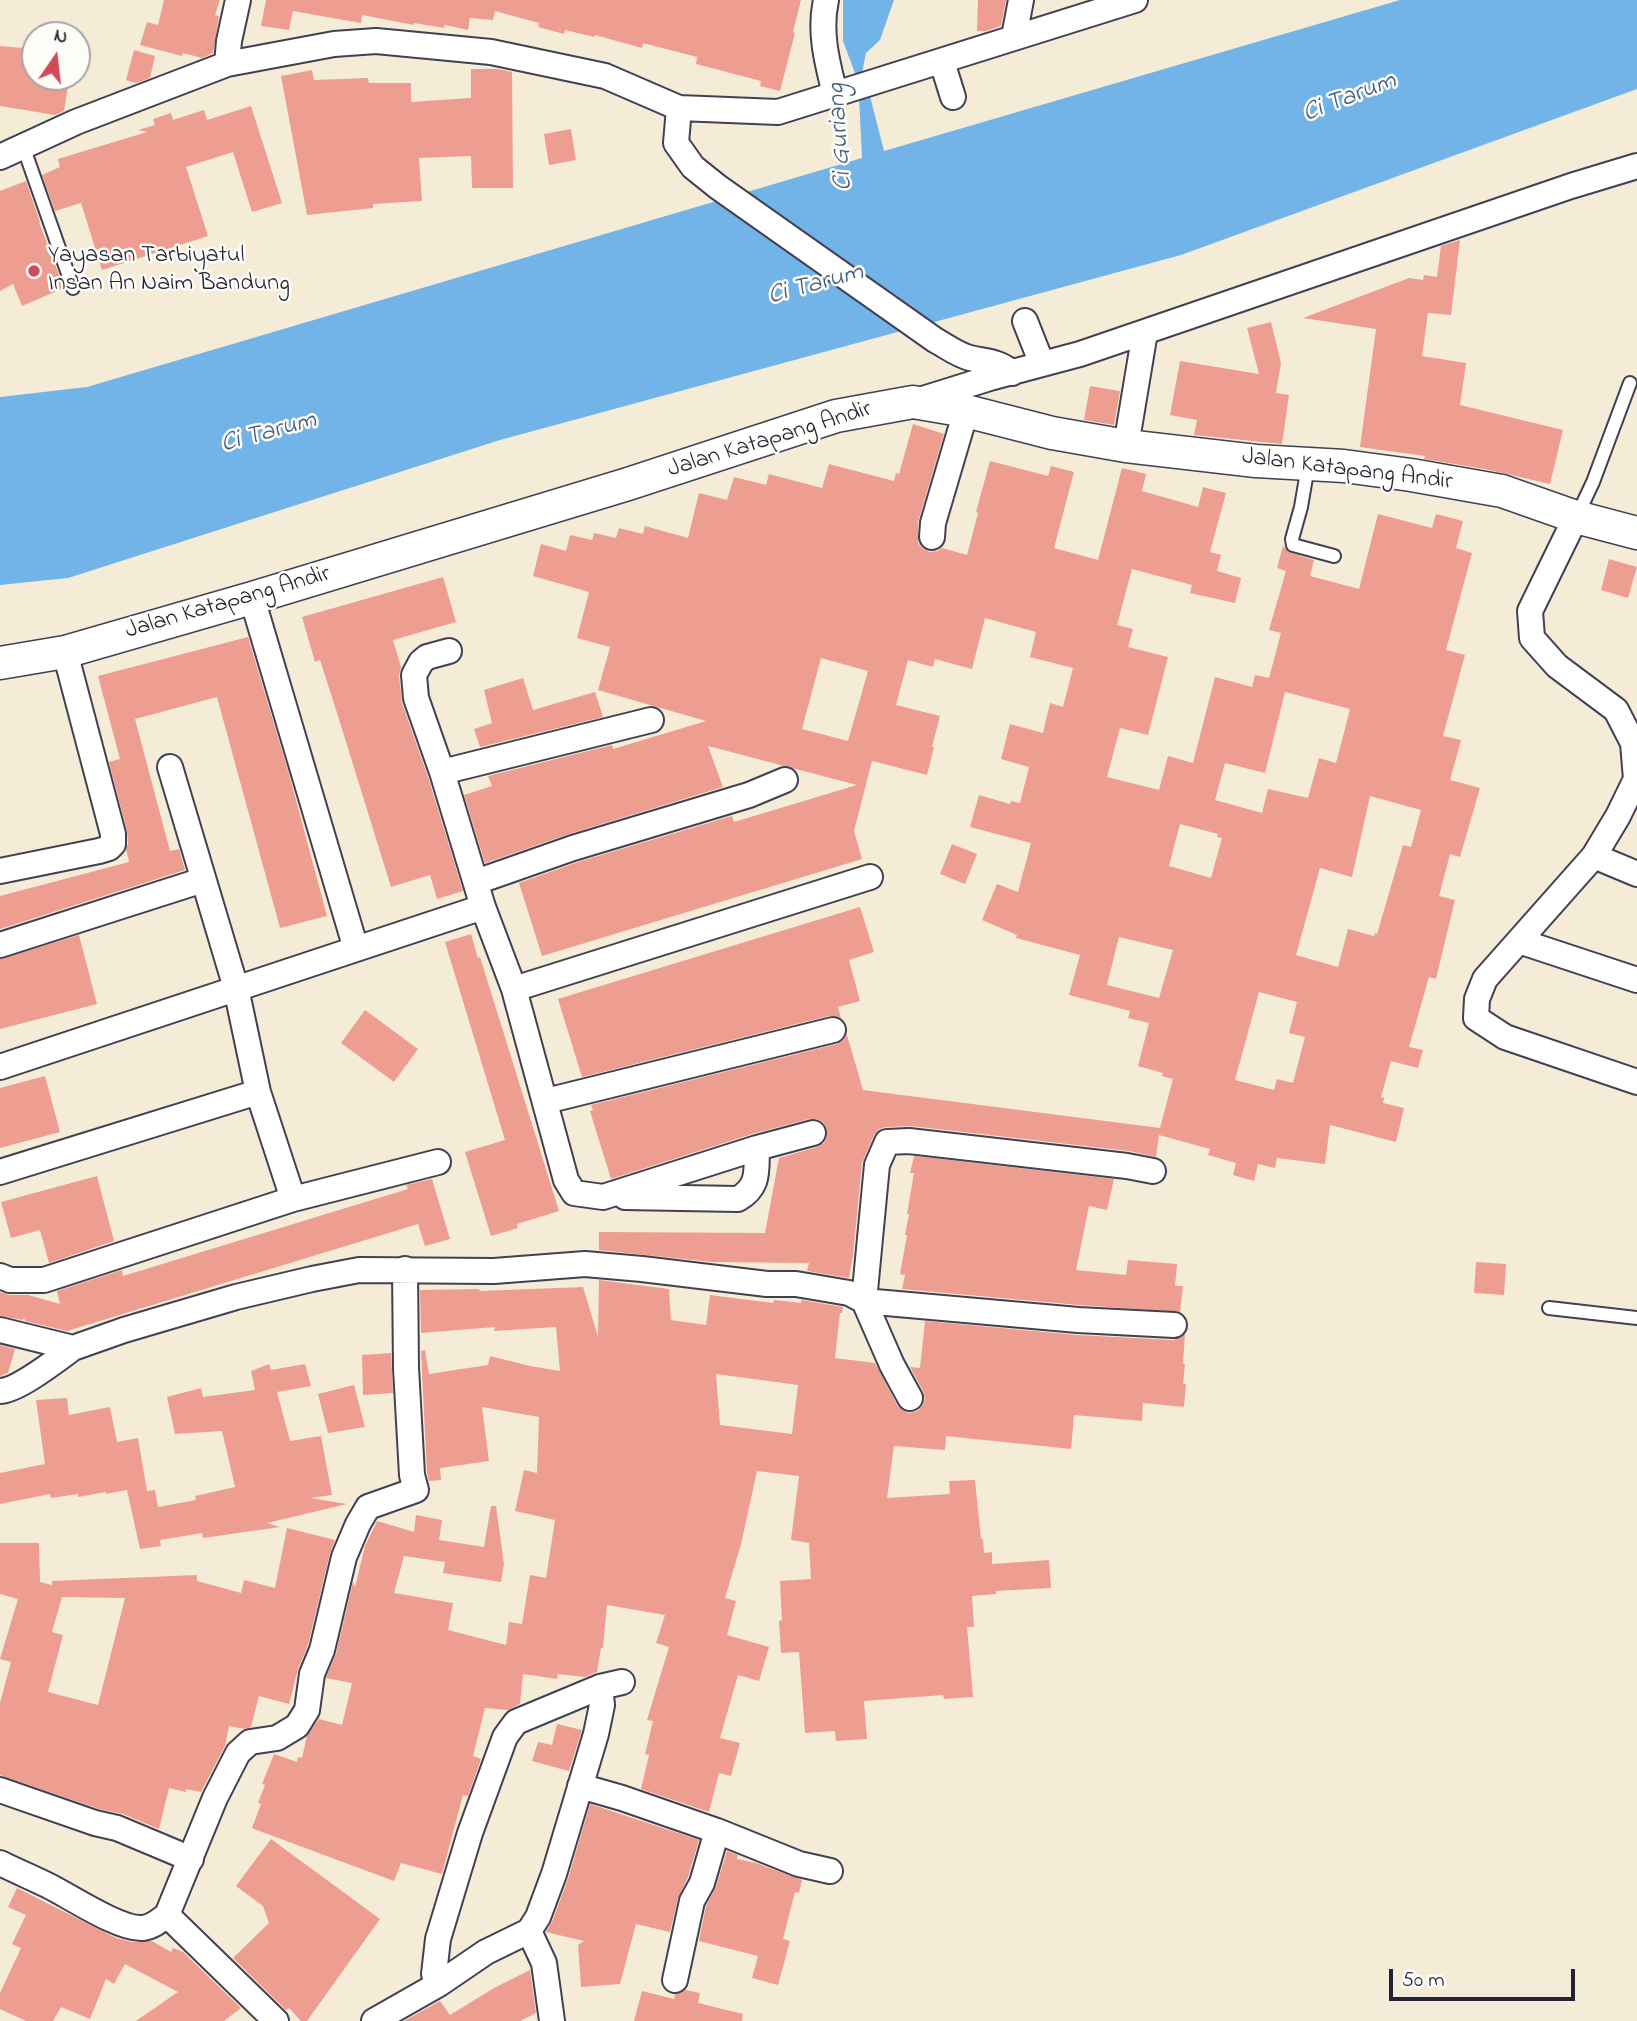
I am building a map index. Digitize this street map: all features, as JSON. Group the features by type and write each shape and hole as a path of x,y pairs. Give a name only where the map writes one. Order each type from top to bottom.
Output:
{"street":[{"path":"227,64 238,0"},
{"path":"826,0 822,16 824,53 851,88"},
{"path":"1014,37 1021,0"},
{"path":"0,157 76,122 227,64 334,44 376,41 491,52 605,76 679,108 778,112 1135,0"},
{"path":"942,62 953,97"},
{"path":"679,108 676,143 693,167 718,187 935,340 967,358 993,362 1012,373"},
{"path":"924,398 1080,354 1571,186 1629,169"},
{"path":"1025,321 1042,364"},
{"path":"1126,446 1145,332"},
{"path":"924,398 967,358"},
{"name":"Jalan Katapang Andir","path":"0,663 65,652 628,484 836,416 924,398 1052,433 1126,446 1308,465 1344,466 1502,491 1637,533"},
{"path":"932,537 933,523 965,411"},
{"path":"1571,514 1530,611 1532,638 1557,666 1616,710 1633,743 1637,779 1594,856 1485,979 1476,999 1476,1018 1505,1037 1637,1082"},
{"path":"251,598 356,949"},
{"path":"449,651 427,657 421,662 415,675 416,698 442,772 483,907 514,989 566,1180 574,1193 604,1197 738,1199 749,1192 755,1181 757,1148"},
{"path":"0,871 99,851 113,844 113,834 65,652"},
{"path":"442,772 651,720"},
{"path":"170,767 236,988 258,1092 293,1199"},
{"path":"476,882 573,848 749,795 785,780"},
{"path":"1594,856 1637,874"},
{"path":"514,989 870,877"},
{"path":"0,945 203,880"},
{"path":"0,1067 483,907"},
{"path":"1519,941 1637,980"},
{"path":"546,1101 833,1030"},
{"path":"0,1172 258,1092"},
{"path":"604,1197 813,1133"},
{"path":"910,1398 892,1366 864,1301 877,1165 887,1142 909,1141 1153,1171"},
{"path":"0,1276 10,1280 44,1280 293,1199 438,1162"},
{"path":"0,1391 6,1391 23,1382 73,1348 249,1294 359,1270 494,1271 584,1264 767,1284 796,1284 849,1293 864,1301 1078,1320 1174,1325"},
{"path":"0,1863 128,1927 143,1928 153,1925 167,1915 215,1798 238,1752 250,1742 277,1738 297,1726 307,1710 312,1674 322,1650 344,1557 351,1539 368,1507 416,1490 412,1475 406,1368 405,1269"},
{"path":"0,1330 73,1348"},
{"path":"374,2021 439,1984 486,1952 529,1931 538,1917 554,1874 596,1734 602,1705 611,1685 516,1722 505,1737 470,1833 438,1939 434,1974 439,1984"},
{"path":"580,1786 622,1797 790,1861 830,1871"},
{"path":"0,1790 117,1828 191,1859"},
{"path":"675,1980 692,1901 702,1883 717,1831"},
{"path":"167,1915 276,2021"},
{"path":"529,1931 544,1963 552,2021"}],"lane":[{"path":"23,146 73,288"},
{"path":"1571,514 1593,482 1630,383"},
{"path":"1308,465 1293,545 1334,556"},
{"path":"1549,1308 1637,1318"}],"water":[{"name":"Ci Tarum","path":"843,0 894,0 880,40 866,53 862,73 884,151 1400,0 1637,0 1637,89 1181,255 500,440 68,578 0,585 0,397 87,387 862,158 859,96 855,73 843,41"}],"building":[{"path":"164,0 220,0 215,15 219,16 213,53 202,58 183,53 182,56 140,45 147,22 158,25"},
{"path":"266,0 801,0 780,91 760,86 761,81 696,64 697,57 643,43 642,48 595,35 594,37 565,30 564,34 538,27 539,23 495,11 493,20 470,18 468,30 445,25 444,28 414,25 362,15 361,23 293,11 289,30 261,26"},
{"path":"978,0 1006,0 1001,26 977,31"},
{"path":"0,46 21,48 21,91 67,91 64,111 55,115 0,106"},
{"path":"134,50 155,56 150,78 136,83 126,80"},
{"path":"471,69 512,72 513,188 472,188 471,156 419,158 422,201 373,204 373,208 307,215 281,76 312,70 314,80 368,78 369,83 411,83 411,102 471,98"},
{"path":"251,106 282,203 252,212 233,152 186,167 208,236 102,270 81,203 55,211 42,175 60,167 58,159 147,132 138,130 155,125 153,119 171,113 173,120 204,110 207,120"},
{"path":"571,129 576,160 549,165 544,134"},
{"name":"Yayasan Tarbiyatul Insan An Naim Bandung","path":"26,181 64,288 22,306 13,284 0,291 0,191"},
{"path":"1460,240 1451,315 1428,313 1422,356 1466,363 1460,405 1563,430 1550,484 1424,459 1425,456 1360,447 1376,329 1303,318 1409,278 1423,280 1424,275 1437,277 1441,246"},
{"path":"1271,322 1281,363 1276,393 1289,395 1282,444 1194,435 1197,420 1170,415 1180,361 1259,374 1247,328"},
{"path":"1090,386 1120,391 1114,425 1084,420"},
{"path":"913,424 944,434 918,522 918,543 930,552 942,548 967,555 990,461 1048,476 1051,466 1074,472 1054,548 1098,560 1122,468 1146,474 1142,491 1198,507 1203,487 1226,493 1210,552 1221,555 1217,571 1241,578 1235,603 1190,593 1192,585 1132,569 1117,625 1133,629 1128,647 1168,657 1148,735 1120,728 1107,777 1159,790 1168,756 1193,763 1215,677 1252,687 1255,675 1269,678 1281,633 1269,630 1286,571 1277,568 1283,546 1291,553 1314,560 1310,576 1359,589 1378,514 1432,528 1436,514 1463,521 1456,548 1472,553 1446,650 1465,655 1443,736 1461,740 1450,780 1480,788 1460,857 1450,854 1439,896 1455,900 1436,979 1429,977 1409,1047 1423,1050 1418,1068 1391,1061 1381,1097 1384,1098 1383,1103 1404,1108 1396,1142 1330,1125 1325,1164 1277,1158 1275,1168 1258,1164 1254,1181 1233,1175 1236,1163 1208,1155 1210,1149 1159,1135 1156,1157 1129,1151 911,1126 886,1127 879,1129 874,1135 862,1163 849,1278 807,1271 809,1263 712,1262 599,1250 599,1232 765,1233 779,1158 824,1143 827,1130 823,1122 809,1119 752,1134 611,1179 590,1111 593,1110 591,1105 837,1044 847,1035 863,1090 1160,1128 1173,1079 1162,1076 1163,1073 1138,1066 1149,1023 1128,1018 1130,1011 1069,995 1080,955 1016,938 1017,935 982,920 997,884 1018,892 1031,843 970,827 979,795 1010,804 1011,801 1020,803 1029,767 1001,759 1010,724 1043,733 1050,703 1063,707 1073,668 1030,657 1036,632 985,618 972,669 935,659 933,667 908,660 896,705 940,716 934,747 927,775 872,761 854,831 862,859 542,956 519,883 578,862 732,816 734,822 857,785 708,746 723,787 485,863 464,795 492,786 488,776 612,745 613,749 706,721 598,690 610,647 577,638 589,592 533,576 541,544 566,551 570,535 592,540 594,533 616,538 619,528 643,534 645,526 688,538 699,493 727,500 734,477 766,485 769,474 822,488 829,464 894,481 896,473 899,474","holes":["821,658 868,671 848,741 802,729","1285,692 1350,709 1336,763 1319,758 1308,798 1268,789 1262,813 1215,800 1225,763 1265,773","1370,796 1421,810 1411,847 1403,845 1377,934 1374,936 1348,929 1338,967 1296,955 1320,868 1352,877","1180,824 1218,834 1217,837 1222,838 1211,878 1169,866","1119,937 1173,950 1159,998 1107,985","1259,992 1297,1002 1289,1033 1305,1037 1293,1083 1277,1079 1274,1090 1235,1080"]},
{"path":"1609,559 1637,567 1628,598 1601,590"},
{"path":"443,577 456,622 393,640 401,667 399,676 402,703 463,891 437,899 430,875 391,887 320,660 315,662 302,617"},
{"path":"248,637 289,774 327,916 280,928 217,697 135,719 170,851 179,849 185,870 0,929 0,896 129,862 126,849 127,831 109,762 120,759 98,676"},
{"path":"523,678 533,710 595,692 603,717 480,747 474,729 492,723 484,690"},
{"path":"952,844 977,854 965,884 940,874"},
{"path":"860,907 874,952 849,960 860,1001 838,1007 841,1018 829,1016 582,1077 558,999"},
{"path":"471,934 559,1211 517,1224 518,1228 491,1236 465,1152 505,1140 445,942"},
{"path":"79,935 97,1004 0,1029 0,959"},
{"path":"365,1010 418,1049 394,1082 341,1043"},
{"path":"45,1076 60,1132 0,1148 0,1088"},
{"path":"914,1156 1114,1179 1107,1210 1089,1206 1076,1270 1126,1275 1128,1260 1177,1264 1175,1286 1183,1286 1180,1312 902,1289 905,1275 900,1274 907,1235 907,1214 914,1173 910,1173"},
{"path":"97,1176 114,1241 49,1263 40,1230 11,1238 1,1202"},
{"path":"432,1179 450,1239 425,1246 418,1224 67,1331 25,1321 24,1317 23,1320 0,1316 0,1292 28,1295 60,1304 57,1291 122,1270 123,1276 408,1189 406,1185"},
{"path":"1476,1262 1506,1264 1504,1295 1474,1293"},
{"path":"599,1280 669,1289 671,1320 706,1325 710,1295 773,1303 774,1300 801,1303 801,1300 843,1307 835,1358 875,1363 897,1405 909,1413 918,1411 925,1399 910,1367 920,1368 925,1321 1077,1335 1173,1340 1185,1334 1184,1407 1143,1403 1142,1421 1074,1415 1071,1449 946,1436 945,1450 894,1446 887,1498 950,1494 949,1481 975,1480 981,1539 984,1553 992,1552 992,1564 1049,1560 1051,1588 996,1591 996,1594 972,1596 974,1627 967,1627 973,1697 944,1699 943,1695 864,1701 867,1739 836,1741 835,1731 805,1733 799,1652 781,1653 779,1621 782,1620 780,1581 811,1579 809,1543 791,1540 799,1476 757,1471 741,1544 725,1598 736,1601 727,1635 769,1647 759,1681 738,1675 720,1738 740,1743 731,1776 719,1773 709,1812 641,1789 649,1755 645,1754 653,1721 647,1720 669,1647 656,1643 665,1615 607,1605 603,1648 597,1672 585,1677 558,1674 557,1679 523,1674 520,1704 508,1710 485,1708 473,1756 481,1759 468,1796 463,1795 442,1874 401,1863 394,1881 252,1828 261,1804 258,1803 265,1785 262,1784 274,1754 297,1762 298,1757 302,1758 307,1736 319,1719 342,1725 352,1683 326,1678 336,1654 353,1582 355,1587 365,1546 377,1521 414,1532 416,1515 442,1520 439,1540 484,1547 491,1506 496,1506 504,1564 501,1582 443,1573 445,1562 404,1556 394,1593 453,1603 448,1630 506,1645 509,1622 522,1624 530,1575 546,1578 555,1520 515,1511 524,1470 537,1473 539,1417 482,1407 489,1461 440,1468 441,1480 429,1481 421,1351 425,1350 429,1374 488,1365 490,1356 560,1371 556,1327 494,1331 495,1327 421,1333 420,1290 480,1291 583,1287 598,1337","holes":["716,1374 798,1385 792,1434 720,1425"]},
{"path":"0,1345 15,1349 8,1373 0,1376"},
{"path":"391,1353 393,1393 363,1395 362,1355"},
{"path":"269,1364 271,1370 305,1364 311,1386 277,1392 290,1441 321,1436 332,1495 310,1498 347,1504 267,1523 280,1527 203,1538 202,1533 160,1540 161,1546 140,1549 127,1490 78,1497 78,1494 51,1498 50,1494 0,1504 0,1473 45,1464 36,1400 67,1398 69,1415 110,1407 117,1442 138,1438 147,1491 155,1490 158,1507 196,1500 195,1496 235,1487 222,1431 175,1434 167,1397 201,1388 203,1397 255,1390 251,1371"},
{"path":"354,1385 365,1427 328,1433 318,1394"},
{"path":"287,1528 335,1540 308,1645 298,1669 289,1704 259,1696 251,1727 245,1729 229,1726 225,1746 201,1792 169,1788 159,1829 123,1814 99,1809 0,1775 0,1703 11,1662 0,1659 18,1599 0,1594 0,1543 39,1543 40,1582 52,1585 52,1581 197,1575 197,1581 241,1593 244,1580 275,1588","holes":["62,1597 125,1598 98,1705 48,1692 63,1635 52,1632"]},
{"path":"557,1724 582,1730 569,1771 532,1761 538,1742 552,1745"},
{"path":"590,1804 699,1840 688,1877 678,1898 670,1932 636,1924 620,1984 581,1987 578,1945 584,1941 546,1932 568,1879"},
{"path":"271,1839 380,1919 307,2021 301,2021 289,2008 286,2010 233,1958 269,1923 263,1906 236,1886"},
{"path":"727,1851 738,1855 737,1859 802,1880 799,1893 795,1892 783,1939 790,1941 778,1985 752,1978 758,1956 699,1941 706,1906 716,1887"},
{"path":"17,1888 116,1938 132,1942 152,1941 171,1952 173,1948 183,1952 241,2008 224,2021 136,2021 178,1992 125,1964 114,1984 106,1979 90,2019 61,2007 53,2021 26,2021 0,2009 0,1993 21,1948 12,1944 26,1915 8,1907"},
{"path":"530,1970 536,2013 520,2021 404,2021 440,2001 450,2015"},
{"path":"686,1990 700,1993 698,2003 743,2014 742,2021 634,2021 642,1991 674,1999 675,1994"}],"place":[{"name":"Yayasan Tarbiyatul Insan An Naim Bandung","path":"34,271"}],"water label":[{"name":"Ci Guriang","path":"842,137"}]}
